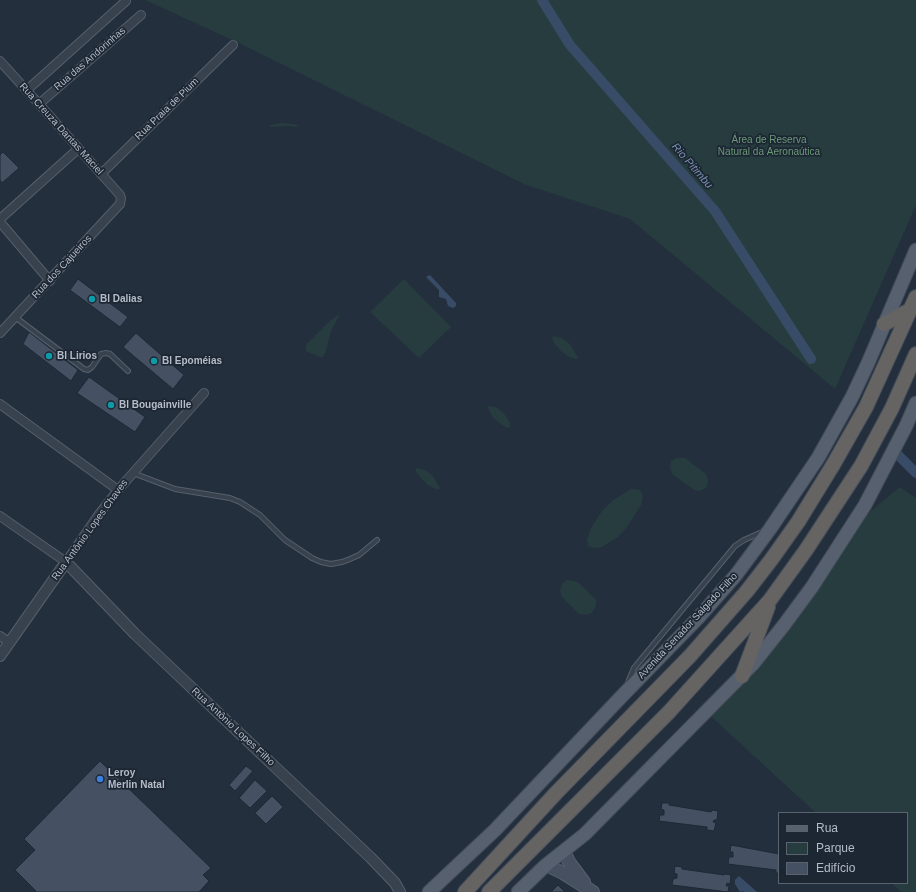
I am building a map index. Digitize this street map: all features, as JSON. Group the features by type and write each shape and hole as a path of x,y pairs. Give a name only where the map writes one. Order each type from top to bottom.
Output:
{"highway":[{"name":"Avenida Senador Salgado Filho","path":"465,892 556,793 690,656 771,560 798,522 834,465 866,407 916,297"},
{"path":"884,324 910,310"},
{"path":"488,892 669,712 770,600 806,550 861,466 892,408 916,354"},
{"path":"742,676 770,600"}],"main road":[{"name":"Avenida Senador Salgado Filho","path":"429,892 495,830 699,617 736,575 770,529 818,458 848,404 868,363 916,250"},
{"path":"518,892 546,865 584,834 742,676 789,619 812,587 865,505 903,432 916,403"},
{"path":"564,851 569,862 591,890"},
{"path":"546,865 563,873 591,890"}],"street":[{"name":"Rua das Andorinhas","path":"27,90 126,1"},
{"name":"Rua das Andorinhas","path":"39,104 141,15"},
{"name":"Rua Praia de Pium","path":"101,174 233,45"},
{"name":"Rua Creuza Dantas Maciel","path":"0,61 121,198"},
{"path":"2,214 78,149"},
{"name":"Rua dos Cajueiros","path":"0,333 120,204 121,198"},
{"path":"0,222 50,281"},
{"name":"Rua Antônio Lopes Chaves","path":"0,656 99,514 132,473 204,393"},
{"path":"0,404 118,490"},
{"path":"0,516 66,562"},
{"name":"Rua Antônio Lopes Filho","path":"66,562 135,634 371,858 395,883 400,892"},
{"path":"0,636 9,642"}],"lane":[{"path":"15,317 84,369 88,370 92,367 101,354 106,353 110,354 128,371"},
{"path":"132,473 175,489 230,498 240,502 260,515 285,540 312,558 322,562 331,564 350,559 377,540"},
{"path":"621,697 634,668 735,546 744,540 770,529"}],"green space":[{"name":"Área de Reserva Natural da Aeronaútica","path":"145,0 916,0 916,205 835,389 630,219 524,184 241,44"},
{"path":"282,123 298,125 296,127 270,127 270,125"},
{"path":"404,279 451,327 419,358 370,312"},
{"path":"340,314 331,331 323,357 306,351 306,345 331,320"},
{"path":"553,336 562,338 570,344 578,358 576,359 569,357 561,351 552,339"},
{"path":"487,406 496,407 501,411 510,423 510,427 507,428 498,422 492,416"},
{"path":"676,458 685,458 706,474 708,480 707,486 704,489 699,491 694,490 672,474 670,467 671,461"},
{"path":"416,468 425,470 432,475 440,488 438,490 428,485 416,472"},
{"path":"900,487 916,498 916,892 901,892 893,884 908,884 908,812 815,812 703,709 811,584 850,528"},
{"path":"631,489 640,490 643,496 641,505 627,527 618,537 602,547 594,548 588,546 587,540 591,528 602,511 613,500"},
{"path":"567,580 579,583 596,600 594,610 590,614 579,614 562,597 560,591 562,584"}],"water":[{"path":"430,275 456,303 456,306 453,308 448,306 446,299 439,297 439,290 426,277"},
{"path":"739,876 757,892 740,892 735,884 735,880"}],"building":[{"path":"3,152 19,168 2,183 0,180 0,155"},
{"name":"Bl Dalias","path":"78,279 128,317 120,327 70,290"},
{"name":"Bl Lirios","path":"29,332 78,370 71,381 23,344"},
{"name":"Bl Epoméias","path":"136,333 184,375 173,389 123,347"},
{"name":"Bl Bougainville","path":"89,377 145,417 135,432 77,393"},
{"name":"Leroy Merlin Natal","path":"100,761 211,868 203,875 209,881 199,892 35,892 36,891 15,870 35,850 24,839"},
{"path":"246,766 253,771 235,791 229,785"},
{"path":"255,780 267,791 250,808 239,798"},
{"path":"272,796 283,807 266,824 255,813"},
{"path":"662,803 669,803 669,805 711,812 712,810 718,811 717,820 714,820 713,822 716,823 714,831 707,830 707,827 659,821 660,815 664,815 664,810 661,809"},
{"path":"731,845 778,854 778,873 776,873 776,870 728,864 729,857 733,857 733,852 730,852"},
{"path":"675,866 682,867 682,869 731,875 730,884 727,883 726,886 729,886 728,892 672,885 673,879 677,878 677,874 674,873"},
{"path":"558,885 565,892 551,892"}],"waterway":[{"name":"Rio Pitimbu","path":"542,0 570,45 715,211 811,359"},
{"name":"Rio Pitimbu","path":"896,453 916,473"}],"place":[{"name":"Bl Dalias","path":"92,299"},
{"name":"Bl Lirios","path":"49,356"},
{"name":"Bl Epoméias","path":"154,361"},
{"name":"Bl Bougainville","path":"111,405"},
{"name":"Leroy Merlin Natal","path":"100,779"}]}
